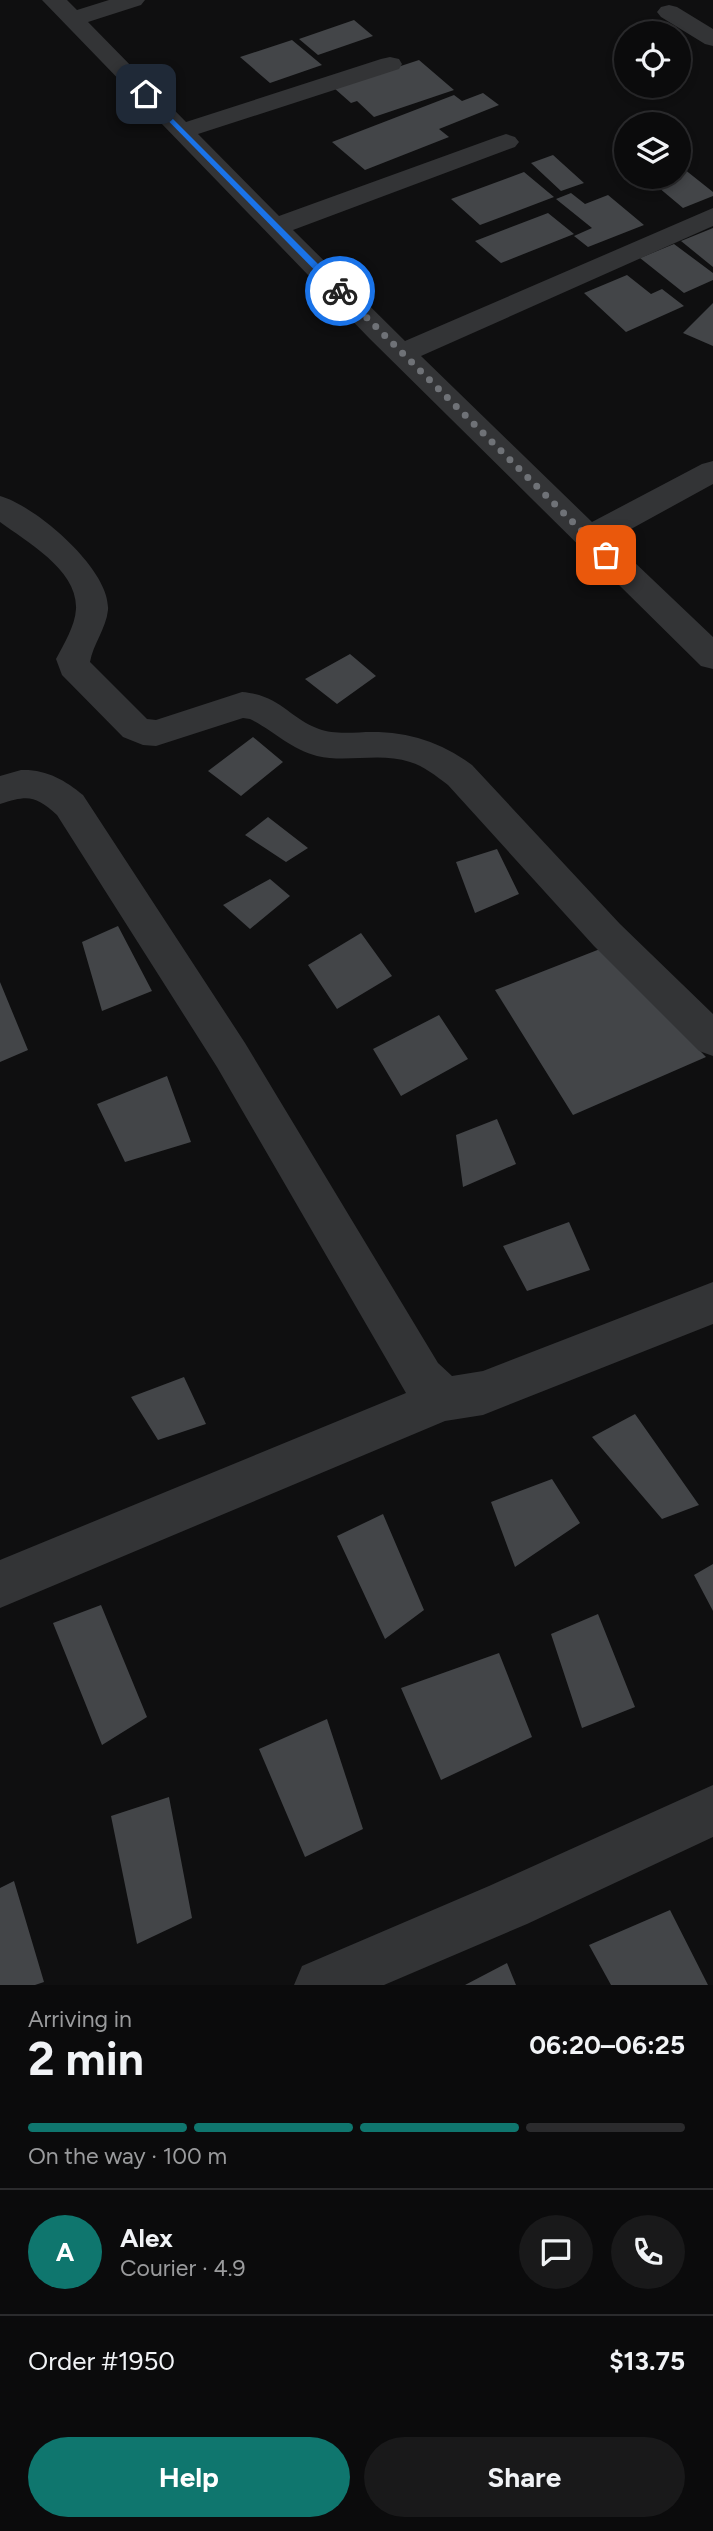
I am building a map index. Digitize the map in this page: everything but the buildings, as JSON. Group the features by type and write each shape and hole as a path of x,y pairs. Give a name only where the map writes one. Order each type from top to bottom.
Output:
{"street":[{"path":"63,9 133,0"},
{"path":"63,9 275,227 713,657"},
{"path":"669,12 713,39"},
{"path":"182,131 390,64"},
{"path":"275,227 506,142"},
{"path":"403,353 713,216"},
{"path":"589,538 713,471"},
{"path":"0,506 65,556 84,580 91,594 92,608 73,659 74,666 135,728 143,733 156,733 252,704 262,707 293,732 313,741 344,745 382,744 419,749 436,756 460,775 607,935 713,1039"},
{"path":"0,790 33,782 50,787 69,805 231,1055 422,1378 444,1399"},
{"path":"0,1584 444,1399 483,1393 713,1303"},
{"path":"321,1985 508,1905 713,1811"}],"way so far":[{"path":"340,291 606,555"}],"route":[{"path":"146,94 340,291"}]}
